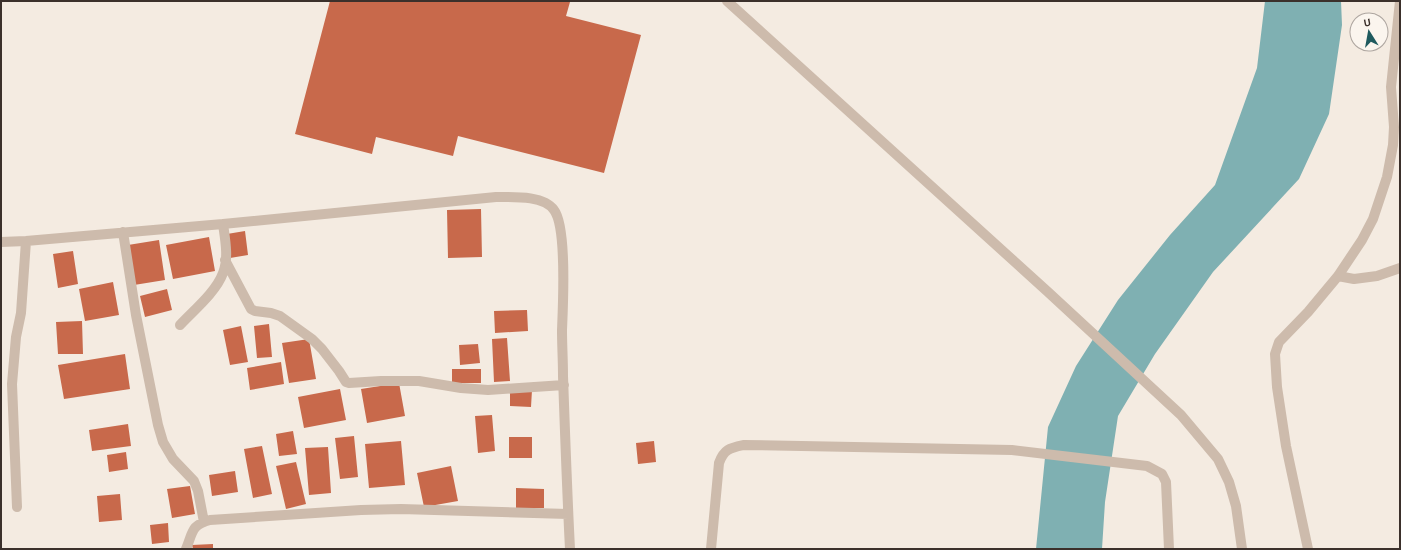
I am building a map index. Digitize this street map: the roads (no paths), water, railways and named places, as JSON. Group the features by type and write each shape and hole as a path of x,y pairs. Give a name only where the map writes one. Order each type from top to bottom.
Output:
{"street":[{"path":"726,1 1048,292 1181,415 1218,459 1229,482 1236,506 1242,549"},
{"path":"1308,549 1286,446 1277,387 1275,354 1279,342 1308,312 1338,276 1362,240 1373,219 1387,177 1397,127 1391,86 1400,1"},
{"path":"1,242 223,224 496,197 518,197 540,201 550,205 559,222 563,261 564,385 570,549"},
{"path":"180,325 210,293 224,273 226,244 223,224"},
{"path":"123,232 136,315 158,425 163,442 173,459 194,481 198,490 204,522"},
{"path":"17,507 12,384 16,337 21,314 26,241"},
{"path":"226,260 251,308 255,311 280,316 312,339 322,348 340,371 346,382 419,381 461,388 488,390 564,385"},
{"path":"1338,276 1354,279 1377,276 1400,268"},
{"path":"711,549 719,463 722,456 730,448 744,444 1012,450 1147,466 1162,474 1165,478 1167,486 1169,549"},
{"path":"186,549 195,527 199,523 210,520 361,510 401,509 568,514"}],"water":[{"path":"1265,1 1341,1 1342,25 1329,114 1299,179 1213,272 1155,354 1118,416 1105,502 1102,549 1036,549 1048,427 1076,366 1118,300 1170,235 1215,185 1257,68"}]}
